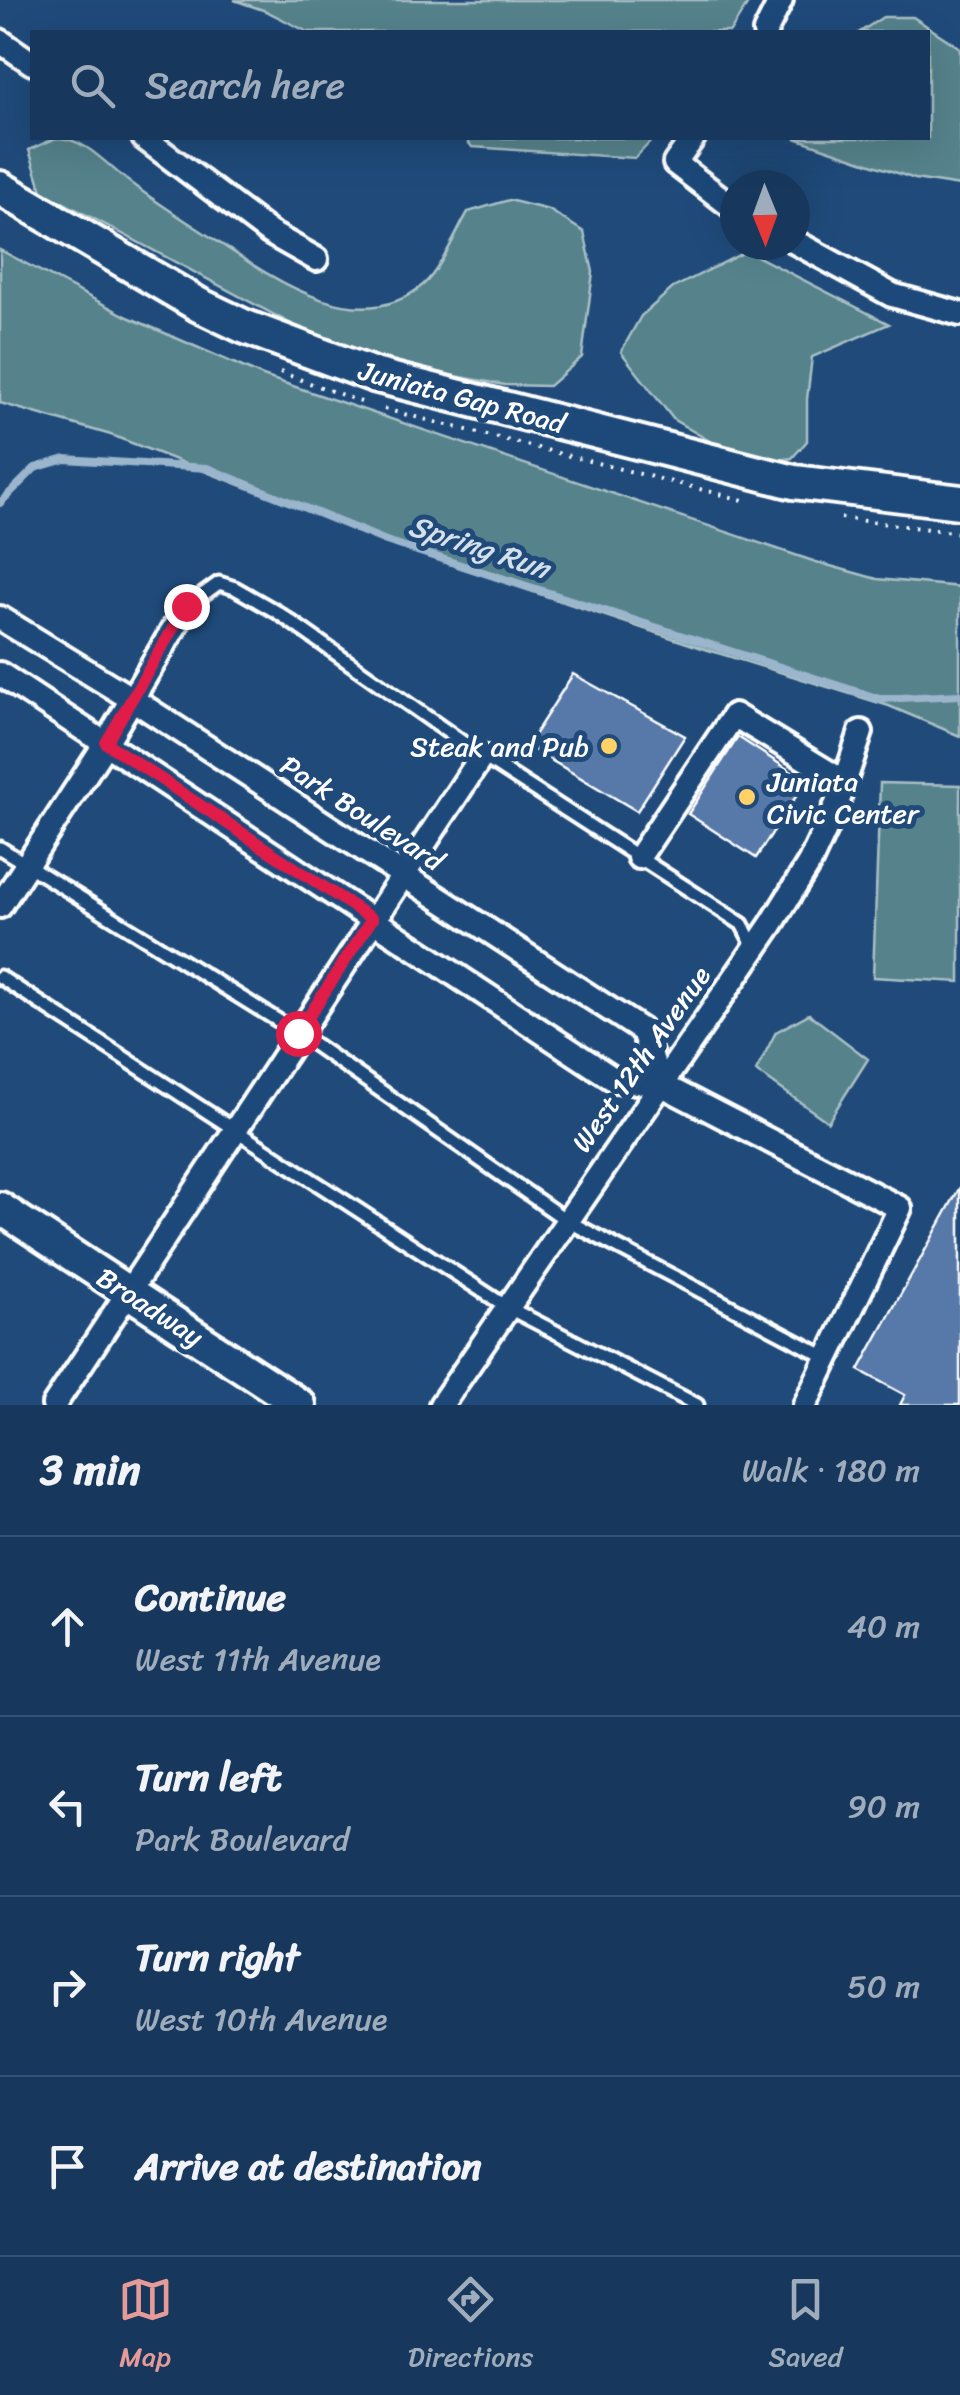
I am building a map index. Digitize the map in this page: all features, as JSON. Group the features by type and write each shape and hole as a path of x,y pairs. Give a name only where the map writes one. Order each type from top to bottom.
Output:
{"main road":[{"name":"Juniata Gap Road","path":"0,188 199,305 260,333 374,375 794,482 960,502"}],"street":[{"path":"766,30 781,0"},
{"path":"0,41 30,61"},
{"path":"147,140 270,233 316,259"},
{"path":"692,140 675,163 720,198"},
{"path":"810,250 892,295 960,314"},
{"path":"0,906 106,743 186,606"},
{"name":"Park Boulevard","path":"0,618 132,698 643,1030 660,1084"},
{"path":"0,674 616,1080 660,1084 900,1208 804,1405"},
{"path":"639,857 734,715 844,782"},
{"name":"West 12th Avenue","path":"441,1405 810,862 861,732"},
{"path":"54,1405 482,756"},
{"name":"Broadway","path":"0,1208 300,1405"}],"lane":[{"path":"186,606 218,583 235,588 277,612 482,756 742,924 754,948"},
{"path":"0,848 298,1033 566,1220 828,1358"},
{"path":"0,977 507,1307 697,1405"}],"green space":[{"path":"234,0 750,0 731,30 304,30"},
{"path":"883,17 913,17 960,48 960,186 915,179 801,140 930,140 930,30 863,30"},
{"path":"52,140 77,143 258,268 313,296 342,305 370,307 398,300 424,284 468,212 509,200 549,210 584,232 593,272 582,357 549,386 505,385 411,368 316,337 42,191 29,150"},
{"path":"467,140 652,140 635,158 472,147"},
{"path":"0,250 128,317 263,376 816,562 877,579 960,587 960,736 889,706 413,552 111,435 0,403"},
{"path":"729,260 765,260 889,324 812,357 807,441 792,458 749,464 674,420 621,352 641,316 673,288"},
{"path":"880,783 960,785 960,982 873,977"},
{"path":"809,1014 868,1059 828,1122 756,1071 776,1032"}],"building":[{"path":"573,674 685,736 637,811 527,746"},
{"name":"Juniata Civic Center","path":"738,737 806,781 756,858 688,814"},
{"path":"960,1187 960,1405 900,1405 905,1395 859,1370"}],"waterway":[{"name":"Spring Run","path":"0,503 35,468 65,459 207,468 386,541 880,699 960,695"}],"place":[{"name":"Steak and Pub","path":"609,746"},
{"name":"Juniata Civic Center","path":"747,797"}],"route":[{"path":"186,606 106,743 372,919 298,1033"}]}
